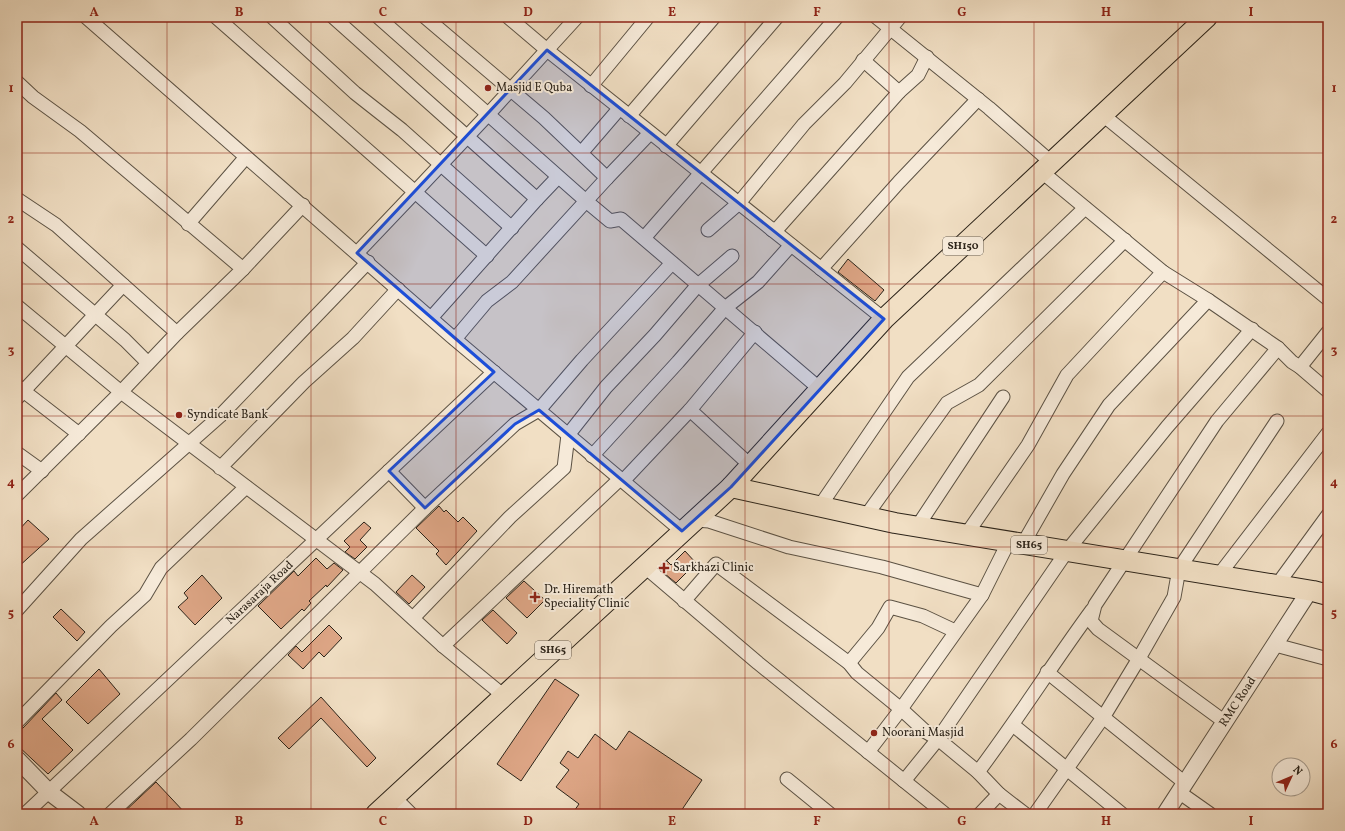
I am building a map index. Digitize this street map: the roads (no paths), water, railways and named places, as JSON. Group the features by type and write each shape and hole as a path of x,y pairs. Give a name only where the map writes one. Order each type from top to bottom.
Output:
{"main road":[{"name":"SH150","path":"731,486 884,320 1207,17"},
{"name":"SH65","path":"376,814 731,486 918,526 1321,592"}],"street":[{"path":"86,17 455,339 592,456 621,480 688,526 709,521 789,547 882,567 982,595"},
{"path":"216,17 487,256"},
{"path":"272,17 355,93 402,130 512,228"},
{"path":"333,17 537,199"},
{"path":"378,17 586,201 610,221 621,219 697,286 755,332 820,389"},
{"path":"425,17 582,152 607,178"},
{"path":"357,253 511,90 577,17"},
{"path":"591,86 648,17"},
{"path":"582,152 624,112 714,17"},
{"path":"666,146 777,17"},
{"path":"644,238 702,174 838,17"},
{"path":"876,17 978,98 1085,208 1163,272 1252,329 1278,348 1292,362 1328,390"},
{"path":"708,230 739,204 804,124 844,83 900,17"},
{"path":"510,18 591,86 884,320"},
{"path":"772,230 778,228 899,92 918,75 927,57"},
{"path":"864,60 899,92"},
{"path":"17,82 33,97 80,131 243,269"},
{"path":"821,269 899,182 978,98"},
{"path":"1103,115 1328,299"},
{"path":"455,339 487,301 512,282 650,133"},
{"path":"188,224 246,157"},
{"path":"431,318 558,177"},
{"path":"17,199 56,225 177,333"},
{"path":"17,495 121,392 177,333 243,269 303,205"},
{"path":"820,506 908,377 1085,208"},
{"path":"866,516 947,403 979,385 1125,240"},
{"path":"592,456 725,308 758,282 791,245"},
{"path":"17,248 95,314 148,363"},
{"path":"413,618 510,517 564,468 568,435 606,387 655,335 697,286 732,256"},
{"path":"17,610 81,539 220,416 368,262"},
{"path":"110,814 191,739 425,508 515,424 539,410 582,360 672,263"},
{"path":"966,534 1028,445 1067,375 1163,272"},
{"path":"79,434 19,392 67,346 123,285"},
{"path":"220,468 304,382 353,338 398,289"},
{"path":"868,752 901,709 982,595 1109,404 1208,300"},
{"path":"17,306 121,392 360,572 443,646 504,696"},
{"path":"904,781 938,739 1067,551 1167,427 1252,329"},
{"path":"443,646 621,480 690,410 755,332"},
{"path":"1300,367 1328,332"},
{"path":"978,772 1013,725 1047,672 1095,605 1217,421 1278,348"},
{"name":"Narasaraja Road","path":"26,814 494,372"},
{"path":"918,526 1003,398"},
{"path":"690,410 750,465"},
{"path":"1035,814 1104,716 1174,597 1179,569 1277,421"},
{"path":"1219,576 1328,433"},
{"path":"17,453 42,471"},
{"path":"389,471 425,508"},
{"path":"17,722 111,626 145,595 161,568 246,487"},
{"path":"1277,585 1328,515"},
{"path":"684,601 716,564 849,663 856,673 901,709 926,732 938,739 978,772 999,794 1025,814"},
{"path":"644,566 684,601 946,814"},
{"name":"RMC Road","path":"1165,814 1184,789 1279,646 1321,592"},
{"name":"RMC Road","path":"1171,814 1184,789 1225,722 1321,592"},
{"path":"1095,605 1091,614 1091,621 1098,629 1138,660 1225,722"},
{"path":"849,663 878,628 890,607 923,616 955,631"},
{"path":"1279,646 1328,659"},
{"path":"1047,672 1104,716 1210,814"},
{"path":"1013,725 1122,814"},
{"path":"17,759 49,792 78,814"},
{"path":"787,779 830,814"},
{"path":"980,814 999,794"},
{"path":"394,797 410,814"}],"place":[{"name":"Masjid E Quba","path":"488,88"},
{"name":"Syndicate Bank","path":"179,415"},
{"name":"Sarkhazi Clinic","path":"664,568"},
{"name":"Dr. Hiremath Speciality Clinic","path":"535,597"},
{"name":"Noorani Masjid","path":"874,733"}]}
